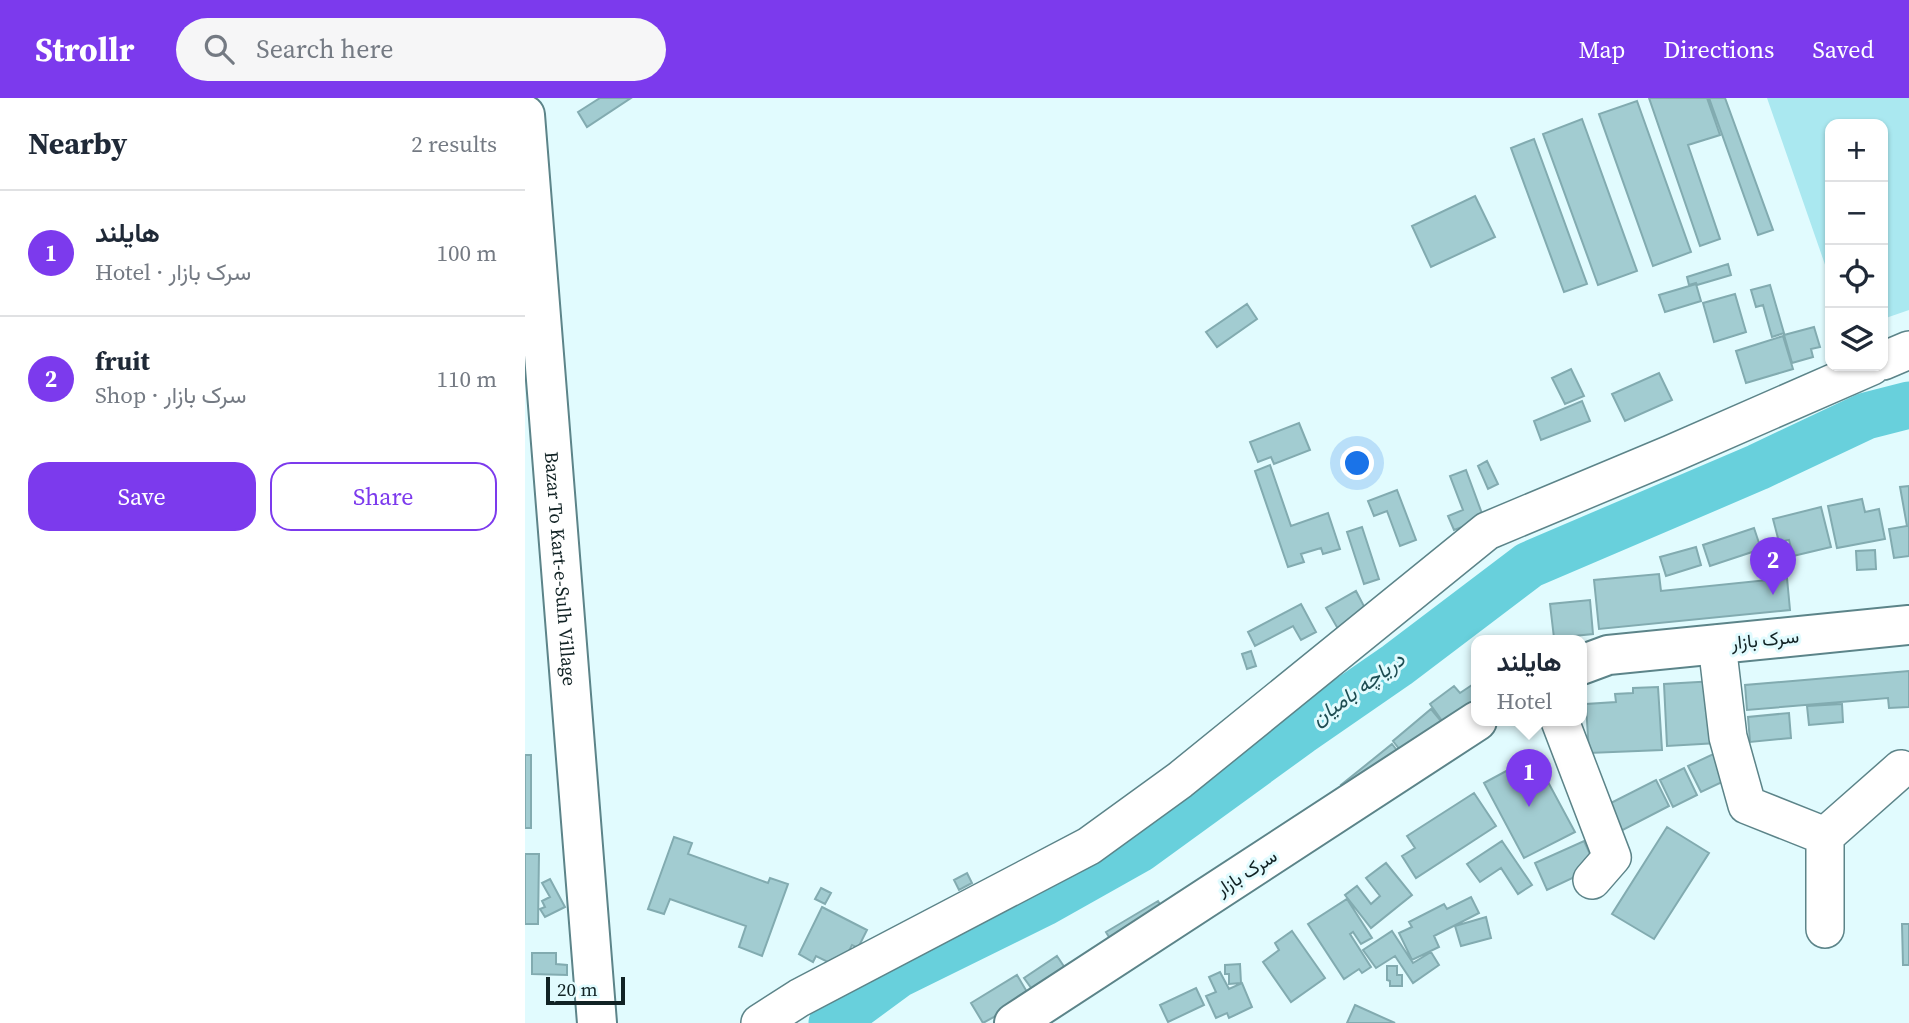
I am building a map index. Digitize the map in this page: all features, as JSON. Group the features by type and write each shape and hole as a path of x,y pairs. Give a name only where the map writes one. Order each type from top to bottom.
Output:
{"main road":[{"name":"Bazar To Kart-e-Sulh Village","path":"525,115 597,1023"},
{"name":"سرک بازار","path":"1587,663 1608,655 1909,625"},
{"name":"سرک بازار","path":"1014,1023 1471,725"}],"street":[{"path":"1888,359 1909,350"},
{"path":"760,1023 799,998 1089,846 1180,780 1487,531 1861,371"},
{"path":"1717,644 1728,737 1747,805 1825,835"},
{"path":"1562,726 1612,857 1593,880"},
{"path":"1825,929 1825,835 1901,769"}],"shaded area":[{"path":"1767,98 1909,98 1909,310 1888,317 1888,119 1825,119 1825,265"}],"building":[{"path":"600,98 631,98 587,127 578,112"},
{"path":"1649,98 1707,98 1720,135 1688,145 1720,239 1700,246"},
{"path":"1709,98 1725,98 1773,230 1758,235"},
{"path":"1637,101 1691,252 1653,266 1599,114"},
{"path":"1582,119 1637,271 1598,285 1543,134"},
{"path":"1534,139 1587,284 1564,292 1511,148"},
{"path":"1475,196 1495,237 1431,267 1412,226"},
{"path":"1728,264 1731,275 1689,285 1687,277"},
{"path":"1696,284 1701,301 1665,312 1659,295"},
{"path":"1770,285 1784,333 1772,337 1763,305 1756,307 1751,290"},
{"path":"1735,294 1746,332 1714,342 1703,303"},
{"path":"1247,304 1257,319 1217,347 1206,332"},
{"path":"1814,327 1820,347 1811,349 1813,357 1792,363 1784,335"},
{"path":"1783,336 1793,369 1746,383 1736,351"},
{"path":"1571,369 1584,396 1565,404 1552,378"},
{"path":"1659,373 1672,400 1625,421 1612,394"},
{"path":"1582,401 1590,421 1541,440 1534,421"},
{"path":"1299,423 1310,450 1274,464 1271,457 1258,462 1250,442"},
{"path":"1487,461 1498,484 1488,489 1478,466"},
{"path":"1270,465 1291,526 1328,513 1340,549 1323,554 1321,548 1301,554 1304,562 1288,567 1255,471"},
{"path":"1466,470 1484,519 1454,530 1448,516 1463,510 1450,476"},
{"path":"1909,486 1909,556 1894,558 1889,529 1907,526 1900,487"},
{"path":"1397,490 1416,540 1400,546 1387,511 1374,516 1368,501"},
{"path":"1862,499 1865,512 1879,509 1885,539 1837,548 1828,506"},
{"path":"1821,507 1831,547 1793,556 1789,540 1779,542 1773,519"},
{"path":"1362,527 1379,579 1364,584 1347,532"},
{"path":"1754,528 1761,549 1710,566 1703,545"},
{"path":"1696,547 1701,565 1666,576 1660,557"},
{"path":"1875,550 1876,569 1857,570 1856,551"},
{"path":"1659,574 1661,591 1787,578 1790,610 1599,629 1594,580"},
{"path":"1356,591 1367,612 1338,629 1326,608"},
{"path":"1590,600 1593,634 1554,635 1550,604"},
{"path":"1301,604 1316,632 1301,640 1293,626 1255,646 1248,632"},
{"path":"1251,651 1256,666 1247,669 1242,654"},
{"path":"1909,671 1909,707 1889,708 1888,698 1747,710 1745,685"},
{"path":"1715,681 1718,743 1667,746 1664,684"},
{"path":"1454,686 1460,693 1471,686 1471,706 1445,725 1430,704"},
{"path":"1658,687 1662,750 1589,753 1587,704 1616,702 1615,694 1633,693 1633,688"},
{"path":"1842,704 1843,722 1809,725 1807,706"},
{"path":"1431,709 1446,727 1407,759 1393,741"},
{"path":"1789,713 1791,738 1750,742 1748,717"},
{"path":"1392,744 1403,758 1350,796 1341,785"},
{"path":"1724,749 1737,775 1701,792 1688,766"},
{"path":"525,755 531,755 531,828 525,828"},
{"path":"1534,756 1575,832 1524,858 1484,783"},
{"path":"1684,768 1697,795 1673,807 1660,780"},
{"path":"1656,780 1669,806 1615,834 1601,808"},
{"path":"1474,793 1496,826 1416,878 1402,856 1415,848 1407,836"},
{"path":"1667,827 1709,853 1654,939 1612,914"},
{"path":"674,837 692,843 688,854 768,883 770,878 788,884 762,956 739,947 746,926 670,899 664,914 648,909"},
{"path":"1502,841 1532,885 1518,894 1501,868 1480,882 1467,864"},
{"path":"1584,841 1596,867 1547,890 1535,863"},
{"path":"525,854 539,854 538,924 525,924"},
{"path":"1386,863 1412,895 1371,928 1345,895 1357,886 1371,904 1380,896 1366,878"},
{"path":"967,873 972,883 959,890 954,880"},
{"path":"550,879 565,907 545,917 540,909 545,907 542,901 550,897 542,883"},
{"path":"821,888 831,893 825,904 815,899"},
{"path":"1471,897 1479,913 1434,936 1439,947 1412,960 1399,933 1412,927 1409,922 1444,904 1447,909"},
{"path":"1347,899 1372,938 1361,944 1353,932 1350,934 1371,967 1362,973 1359,969 1344,979 1308,924"},
{"path":"1158,901 1170,921 1118,952 1106,932"},
{"path":"822,907 867,930 858,948 852,945 840,968 816,956 813,962 799,954"},
{"path":"1486,917 1491,938 1461,946 1455,926"},
{"path":"1902,924 1909,924 1909,965 1903,965"},
{"path":"1292,931 1325,978 1291,1002 1263,962 1279,950 1275,943"},
{"path":"1392,931 1413,963 1431,952 1439,965 1413,983 1395,956 1376,968 1363,950"},
{"path":"532,953 556,953 556,964 567,965 567,975 532,974"},
{"path":"1057,956 1069,974 1037,996 1024,978"},
{"path":"1240,964 1241,983 1229,984 1225,965"},
{"path":"1387,966 1397,966 1397,975 1402,975 1402,986 1390,986"},
{"path":"1220,972 1229,989 1242,983 1252,1007 1229,1018 1227,1013 1216,1018 1206,996 1216,992 1209,977"},
{"path":"1017,975 1030,997 983,1023 971,1003"},
{"path":"1196,988 1204,1005 1168,1022 1160,1005"},
{"path":"1355,1005 1395,1023 1347,1023"}],"waterway":[{"name":"دریاچه بامیان","path":"832,1023 897,975 1043,903 1139,849 1397,665 1529,565 1758,467 1866,416 1909,405"}],"place":[{"name":"fruit","path":"1773,595"},
{"name":"هایلند","path":"1529,807"}]}
